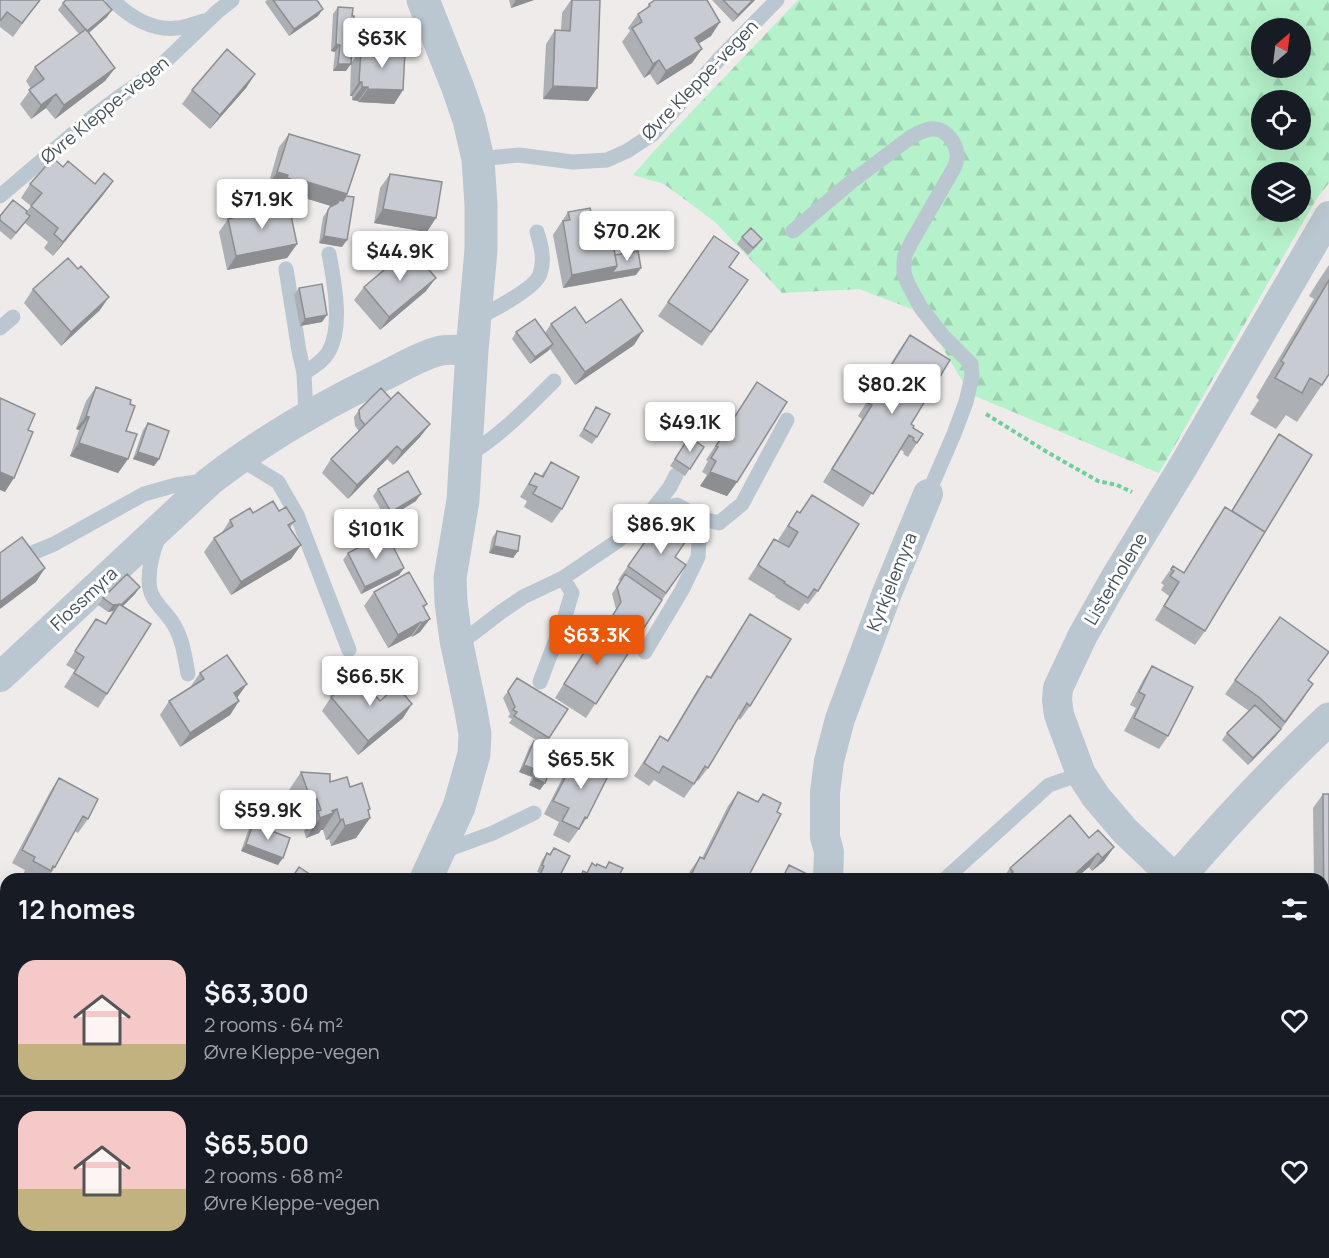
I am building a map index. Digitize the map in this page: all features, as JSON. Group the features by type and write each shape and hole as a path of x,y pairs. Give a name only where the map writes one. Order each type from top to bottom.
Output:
{"street":[{"path":"423,0 469,120 478,159 481,204 481,250 473,334 463,500 450,578 456,640 475,734 474,754 459,807 432,866"},
{"name":"Listerholene","path":"1169,873 1125,831 1096,797 1081,774 1059,715 1058,688 1083,635 1117,575 1329,216"},
{"name":"Flossmyra","path":"0,677 210,481 239,458 360,387 418,359 441,351 473,334"},
{"name":"Kyrkjelemyra","path":"828,873 825,792 834,740 887,593 928,494"},
{"name":"Listerholene","path":"1180,873 1221,827 1329,719"}],"lane":[{"name":"Øvre Kleppe-vegen","path":"113,0 147,24 163,28 178,28 207,21"},
{"name":"Øvre Kleppe-vegen","path":"0,196 95,115 150,76 232,0"},
{"name":"Øvre Kleppe-vegen","path":"478,159 519,155 573,162 608,160 627,151 653,134 720,58 777,0"},
{"name":"Kyrkjelemyra","path":"793,231 851,182 920,132 937,129 945,133 955,145 957,158 954,168 912,241 904,263 904,273 908,284 921,308 943,336 971,364 972,376 966,402 928,494"},
{"path":"473,334 489,313 539,278 542,252 537,232"},
{"path":"304,373 321,362 329,352 335,337 337,326 334,284 329,254"},
{"path":"286,269 304,373 306,417"},
{"path":"0,328 13,317"},
{"path":"465,458 507,427 554,381"},
{"path":"652,510 677,505 703,519 719,523 742,504 787,420"},
{"path":"239,458 278,482 297,515 349,650"},
{"path":"456,640 471,635 523,597 563,578 619,540 652,510 670,487 676,475"},
{"path":"30,554 54,544 144,494 176,485 210,481"},
{"path":"645,652 682,590 698,557 700,526 695,515"},
{"name":"Flossmyra","path":"168,520 156,542 152,558 150,587 153,596 174,625 181,641 188,674"},
{"path":"540,682 572,593 563,578"},
{"path":"952,873 1049,786 1081,774"},
{"path":"432,866 534,813"}],"path":[{"path":"966,402 1098,481 1117,485 1159,506"}],"green space":[{"path":"798,0 1329,0 1329,183 1311,208 1311,162 1251,162 1251,222 1303,222 1159,473 970,394 922,313 859,289 782,293 715,222 664,184 633,175"}],"building":[{"path":"0,0 40,0 22,23 7,12 0,19"},
{"path":"66,0 103,0 112,10 87,31 63,3"},
{"path":"273,0 317,0 323,9 294,29"},
{"path":"572,0 600,0 597,88 553,86 555,30 570,31"},
{"path":"655,0 707,0 720,22 695,38 702,49 666,71 659,60 653,64 632,28 642,22 638,14"},
{"path":"723,0 753,0 738,15"},
{"path":"338,7 353,8 351,64 338,64 340,45 336,44"},
{"path":"86,29 115,68 64,105 56,94 41,105 29,90 44,79 35,67"},
{"path":"227,49 255,74 220,115 192,90"},
{"path":"361,49 405,51 403,90 362,87 362,82 359,82"},
{"path":"289,134 360,155 347,194 307,182 306,184 277,172"},
{"path":"53,158 63,167 68,161 95,184 104,173 113,181 63,242 54,234 58,228 31,206 42,193 30,184"},
{"path":"390,174 442,182 436,218 383,209"},
{"path":"346,196 354,197 347,240 324,236 328,210 339,200 343,201"},
{"path":"13,200 30,216 16,233 0,220 0,216"},
{"path":"261,205 262,212 289,206 297,244 236,256 228,219 241,216 240,210"},
{"path":"590,208 592,216 603,214 606,233 611,232 617,266 572,275 563,221 570,220 568,212"},
{"path":"751,228 762,239 753,248 742,237"},
{"path":"714,236 739,253 729,267 748,280 711,332 668,302"},
{"path":"410,248 436,278 389,317 364,287"},
{"path":"638,251 641,268 612,273 617,266 615,255"},
{"path":"68,258 78,269 81,266 109,297 71,332 33,289"},
{"path":"1329,280 1329,374 1322,385 1310,378 1302,393 1275,378 1284,363 1281,361"},
{"path":"322,284 327,315 305,319 299,288"},
{"path":"621,299 643,331 585,372 551,324 575,307 586,323"},
{"path":"535,319 553,344 535,357 516,332"},
{"path":"910,335 950,360 911,424 923,434 917,443 909,435 873,494 832,469 872,405 868,403"},
{"path":"757,382 787,402 737,482 710,472 716,461 711,458 718,447 716,446"},
{"path":"96,387 131,400 130,404 135,406 126,431 137,434 128,459 79,443 89,417 86,416"},
{"path":"381,388 391,399 365,425 360,419 359,410"},
{"path":"398,392 430,424 402,451 397,446 357,485 331,459"},
{"path":"0,398 35,414 28,430 33,432 14,478 0,472"},
{"path":"596,407 610,414 597,437 584,429"},
{"path":"148,423 169,431 159,459 138,452"},
{"path":"1279,434 1312,455 1265,532 1232,511"},
{"path":"689,437 704,447 690,469 675,459"},
{"path":"551,462 579,477 562,509 533,494 537,487 529,484 535,473 543,477"},
{"path":"408,471 421,494 391,512 378,489"},
{"path":"812,495 859,524 818,591 814,589 808,598 758,565 774,539 789,547 798,532 788,526 797,511 800,513"},
{"path":"273,501 279,511 286,507 295,521 288,525 301,545 241,582 214,538 233,526 230,520 250,508 253,513"},
{"path":"1225,507 1265,532 1205,631 1164,606 1179,582 1170,576 1174,571 1171,569 1173,566 1184,573"},
{"path":"663,516 690,535 675,557 686,565 666,593 628,566"},
{"path":"497,531 520,536 518,551 494,546"},
{"path":"386,533 404,568 365,587 348,553"},
{"path":"22,537 45,568 0,602 0,553"},
{"path":"409,572 427,604 423,606 430,619 398,635 374,592"},
{"path":"127,574 140,587 122,604 113,605 103,598"},
{"path":"625,574 662,600 633,645 605,628 621,602 617,587"},
{"path":"119,604 151,624 107,694 74,673 84,657 75,651 96,619 106,624"},
{"path":"750,614 791,639 750,706 747,703 708,768 705,766 694,784 663,766 659,773 644,763 660,736 668,741 707,676 711,678"},
{"path":"1280,617 1329,652 1308,680 1313,684 1285,722 1260,698 1235,680"},
{"path":"599,629 631,649 596,704 564,684"},
{"path":"227,655 247,684 234,693 239,701 190,733 169,701 204,679 200,673"},
{"path":"1152,666 1193,687 1168,736 1134,718 1145,695 1139,692"},
{"path":"358,675 380,701 397,686 412,704 368,741 331,697"},
{"path":"517,678 568,709 549,738 514,716 517,712 513,710 515,707 508,691"},
{"path":"1255,705 1281,729 1253,758 1227,733"},
{"path":"534,741 558,751 545,783 534,778 537,770 524,765"},
{"path":"577,755 610,772 579,829 562,821 569,808 553,801"},
{"path":"301,772 330,774 330,782 347,777 350,787 362,783 370,809 368,810 370,818 345,826 343,819 340,820 337,809 320,818 318,811 321,810 317,799 314,801 311,793 308,792"},
{"path":"59,778 98,799 88,819 83,816 51,871 33,861 35,857 22,850"},
{"path":"738,792 758,802 763,794 781,803 777,812 781,814 750,873 692,873 700,857 704,859"},
{"path":"1323,794 1329,794 1329,873 1324,873"},
{"path":"1070,815 1089,838 1098,830 1114,847 1102,858 1098,853 1076,873 1012,873 1010,868"},
{"path":"253,824 290,838 283,858 246,844"},
{"path":"554,848 570,856 561,873 541,873 547,853 550,855"},
{"path":"609,862 623,868 620,873 587,873 592,863 606,868"},
{"path":"789,865 805,873 785,873"},
{"path":"299,867 308,873 295,873"}]}
